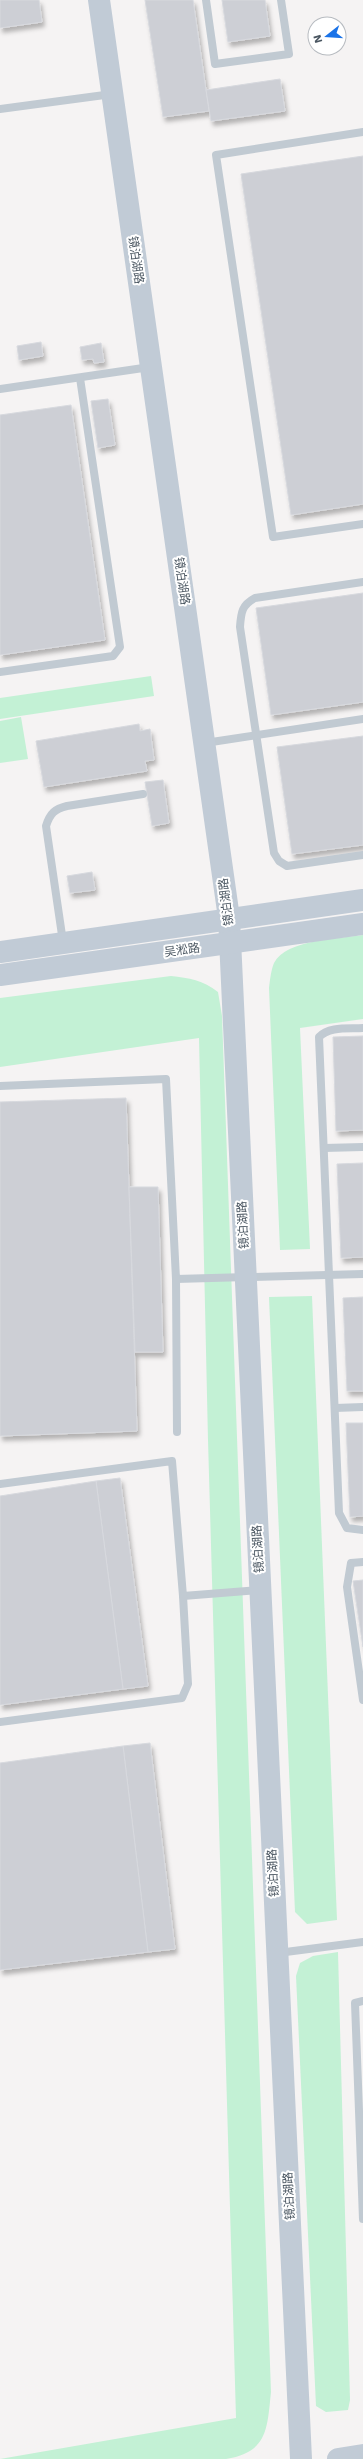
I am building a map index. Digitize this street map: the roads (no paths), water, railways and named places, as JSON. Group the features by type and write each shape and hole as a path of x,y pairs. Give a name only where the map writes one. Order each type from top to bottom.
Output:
{"street":[{"name":"镜泊湖路","path":"99,0 229,918 301,2459"},
{"name":"吴淞路","path":"0,952 363,900"},
{"name":"吴淞路","path":"0,975 363,924"},
{"path":"338,2459 363,2455"}],"lane":[{"path":"206,0 215,64 289,54 281,0"},
{"path":"0,109 112,93"},
{"path":"363,132 216,155 273,537 363,524"},
{"path":"0,390 151,367"},
{"path":"0,672 113,656 120,647 80,378"},
{"path":"363,582 255,598 246,603 241,610 240,627 274,853 279,861 287,866 363,855"},
{"path":"204,743 363,719"},
{"path":"63,942 46,826 49,816 57,809 67,806 142,794"},
{"path":"363,1028 332,1030 323,1033 319,1037 339,1513 347,1528 363,1530"},
{"path":"0,1086 166,1079 176,1280 177,1432"},
{"path":"324,1148 363,1147"},
{"path":"176,1280 363,1274"},
{"path":"335,1408 363,1407"},
{"path":"0,1484 172,1461 183,1596 188,1684 182,1698 0,1722"},
{"path":"363,1562 351,1563 347,1587 363,1700"},
{"path":"183,1596 260,1590"},
{"path":"277,1953 363,1942"},
{"path":"363,2001 355,2002 363,2219"}]}
